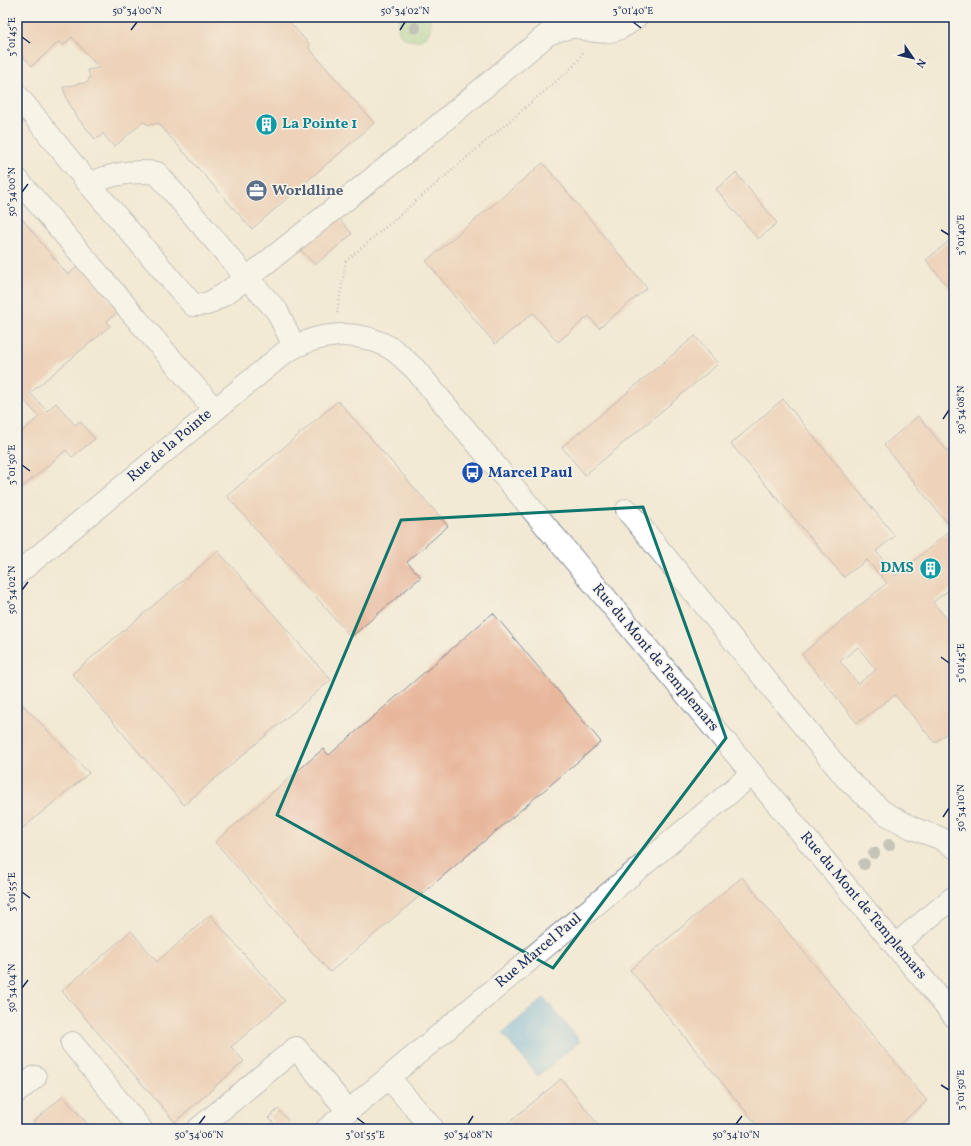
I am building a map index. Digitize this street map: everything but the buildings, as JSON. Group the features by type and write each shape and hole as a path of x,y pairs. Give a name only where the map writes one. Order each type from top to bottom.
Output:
{"street":[{"path":"17,96 89,184 193,304 207,304 247,278 411,148 548,34 561,29 575,27 612,32 628,24 636,17"},
{"path":"89,184 104,177 119,174 145,171 157,173 277,311 294,346"},
{"path":"17,179 214,409"},
{"name":"Rue de la Pointe","path":"17,574 214,409 284,353 303,342 333,335"},
{"name":"Rue du Mont de Templemars","path":"333,335 354,336 380,343 393,350 415,369 954,1016"},
{"path":"627,510 846,778 883,812 912,828 940,838 954,847"},
{"name":"Rue Marcel Paul","path":"327,1129 752,774"},
{"path":"895,945 954,897"},
{"path":"72,1043 141,1129"},
{"path":"198,1129 296,1048 348,1111"},
{"path":"17,1092 35,1077"},
{"path":"389,1078 433,1129"}],"path":[{"path":"333,335 346,261 575,65 597,31"}],"highlighted area":[{"path":"643,507 726,738 553,968 277,815 401,520"}],"green space":[{"path":"400,17 429,17 431,27 428,35 422,39 414,41 407,39 401,35 398,27"}],"water":[{"path":"544,998 580,1041 538,1076 502,1033"}],"place":[{"name":"La Pointe 1","path":"266,124"},
{"name":"Worldline","path":"256,191"},
{"name":"Marcel Paul","path":"472,473"},
{"name":"DMS","path":"930,568"}]}
